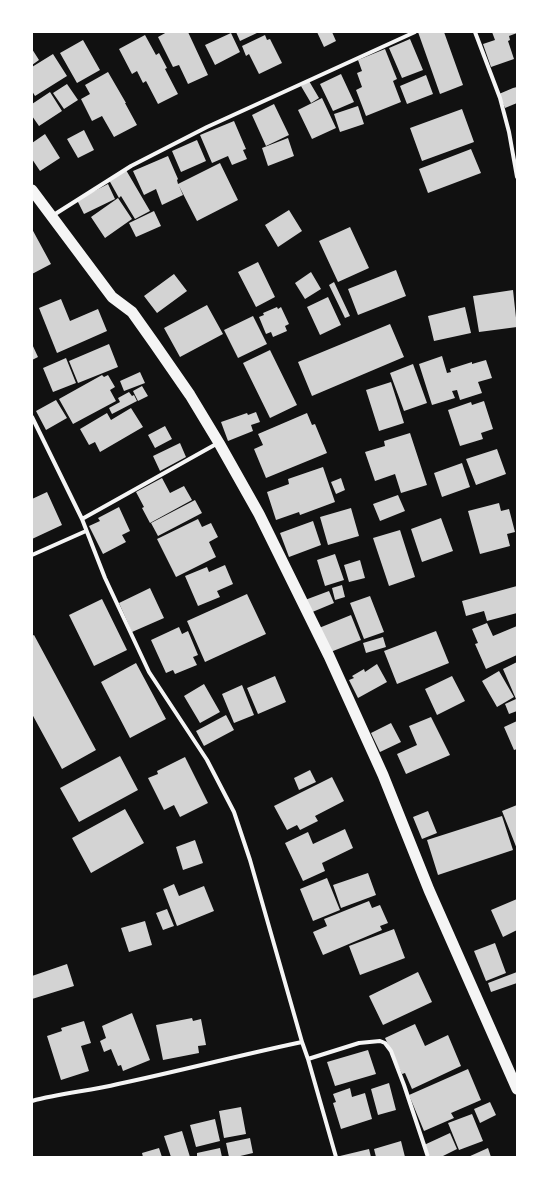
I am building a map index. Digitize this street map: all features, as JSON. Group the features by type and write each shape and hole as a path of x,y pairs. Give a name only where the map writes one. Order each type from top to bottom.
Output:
{"highway":[{"path":"32,190 112,297 132,312 190,395 260,514 329,656 383,775 429,890 517,1089"}],"street":[{"path":"52,216 131,166 207,127 415,32"},
{"path":"475,32 500,98 509,132 517,177"},
{"path":"32,417 82,519 105,578 149,672 207,760 234,812 250,860 336,1157"},
{"path":"82,519 219,442"},
{"path":"32,555 86,531"},
{"path":"308,1059 359,1044 380,1040 385,1043 390,1051 404,1085 428,1157"},
{"path":"32,1101 54,1095 97,1089 302,1042"}],"building":[{"path":"167,32 188,32 208,75 188,84 179,65 173,67 158,37"},
{"path":"236,32 259,32 240,41"},
{"path":"317,32 332,32 336,41 324,47"},
{"path":"418,32 444,32 463,85 440,94"},
{"path":"492,32 517,33 509,36 510,40 508,41 514,59 491,67 483,44 495,40"},
{"path":"231,33 240,52 215,65 205,45"},
{"path":"145,35 156,55 159,53 167,68 165,69 178,94 158,104 146,81 143,83 137,71 132,74 119,49"},
{"path":"265,35 267,40 270,39 282,63 259,74 249,54 246,56 242,46"},
{"path":"410,39 423,70 402,78 389,48"},
{"path":"83,40 100,70 77,83 60,53"},
{"path":"32,49 39,60 32,65"},
{"path":"385,49 397,79 393,81 401,102 366,116 356,90 362,87 357,73 362,71 358,60"},
{"path":"53,54 67,76 35,96 32,91 32,67"},
{"path":"108,72 137,125 114,137 102,116 92,121 81,99 90,94 85,85"},
{"path":"341,74 354,102 333,111 320,84"},
{"path":"426,75 433,94 407,104 400,86"},
{"path":"309,81 319,98 311,103 301,86"},
{"path":"67,84 78,100 64,109 53,93"},
{"path":"517,87 517,103 505,108 499,94"},
{"path":"50,92 62,111 39,126 32,116 32,104"},
{"path":"322,98 336,128 312,139 298,110"},
{"path":"274,104 289,135 266,146 252,115"},
{"path":"358,106 364,124 340,132 334,114"},
{"path":"462,109 474,142 422,161 410,128"},
{"path":"234,121 246,149 243,150 247,159 232,165 228,156 212,163 200,135"},
{"path":"84,130 94,150 78,158 67,139"},
{"path":"45,134 60,158 40,171 32,159 32,143"},
{"path":"288,138 294,156 268,166 262,148"},
{"path":"197,140 206,161 181,172 172,151"},
{"path":"471,149 481,173 428,193 419,169"},
{"path":"168,156 178,179 178,184 220,163 238,200 197,221 179,186 183,195 162,205 156,189 144,195 133,171"},
{"path":"126,170 150,211 135,219 121,196 119,198 109,180"},
{"path":"108,184 115,199 84,214 77,200"},
{"path":"118,198 132,219 105,238 91,217"},
{"path":"289,210 302,231 278,247 265,225"},
{"path":"154,211 161,226 136,237 129,223"},
{"path":"350,227 369,268 338,282 319,241"},
{"path":"32,229 51,264 32,274"},
{"path":"258,262 275,297 256,307 238,272"},
{"path":"396,270 406,296 358,315 348,289"},
{"path":"311,272 321,289 305,299 295,283"},
{"path":"174,274 187,291 157,313 144,296"},
{"path":"334,282 350,316 345,318 329,285"},
{"path":"513,290 517,327 479,332 473,296"},
{"path":"328,297 341,325 320,335 307,307"},
{"path":"61,299 70,321 98,309 107,331 57,353 39,308"},
{"path":"207,305 223,334 180,357 164,328"},
{"path":"277,307 278,309 281,307 289,324 285,326 287,331 273,337 271,332 266,334 259,317 264,315 263,313"},
{"path":"465,307 471,333 434,341 428,316"},
{"path":"253,316 267,344 238,358 224,330"},
{"path":"390,324 404,357 312,396 298,362"},
{"path":"32,344 38,357 32,360"},
{"path":"109,344 118,367 78,383 69,361"},
{"path":"270,350 297,405 270,418 243,363"},
{"path":"442,356 447,373 451,372 450,369 472,362 472,364 486,360 492,378 478,382 482,393 460,400 457,390 452,391 455,398 432,405 419,364"},
{"path":"66,358 76,383 53,392 43,368"},
{"path":"413,364 427,403 404,411 390,373"},
{"path":"140,372 145,383 124,391 120,381"},
{"path":"102,375 104,377 108,375 115,387 110,390 116,401 73,424 59,399"},
{"path":"391,382 404,423 379,431 366,390"},
{"path":"142,386 148,396 138,401 133,391"},
{"path":"129,392 132,396 134,395 137,401 112,414 109,408 120,402 118,398"},
{"path":"56,400 67,418 46,430 36,411"},
{"path":"484,401 493,429 481,433 483,439 460,446 448,410 471,402 472,405"},
{"path":"131,408 143,427 100,452 95,442 89,445 80,429 107,413 111,420"},
{"path":"256,412 260,422 251,425 253,431 228,441 221,422 247,413 248,415"},
{"path":"307,413 312,425 315,424 327,453 266,478 254,449 263,445 258,434"},
{"path":"165,426 172,439 155,448 148,435"},
{"path":"410,433 427,485 401,493 395,474 375,481 365,452 385,446 384,441"},
{"path":"180,443 186,457 160,471 153,456"},
{"path":"497,449 506,474 476,485 466,459"},
{"path":"462,463 470,487 442,497 434,473"},
{"path":"323,467 335,502 300,515 299,512 276,520 267,492 289,484 288,479"},
{"path":"162,478 170,493 184,486 192,500 150,523 136,492"},
{"path":"341,478 345,490 336,494 331,482"},
{"path":"47,492 62,525 32,539 32,499"},
{"path":"398,495 405,511 380,521 373,504"},
{"path":"195,500 202,513 158,536 151,523"},
{"path":"499,503 501,511 509,509 515,532 507,534 510,546 480,554 468,511"},
{"path":"119,507 130,531 122,535 126,542 103,554 89,526 100,521 98,518"},
{"path":"351,508 359,536 328,545 320,517"},
{"path":"441,518 453,551 422,562 411,529"},
{"path":"198,519 202,527 211,523 218,537 209,542 216,557 176,577 157,539"},
{"path":"313,521 321,545 289,557 280,533"},
{"path":"400,530 415,577 389,586 373,538"},
{"path":"335,554 344,580 325,586 317,560"},
{"path":"360,560 365,578 349,582 344,565"},
{"path":"225,565 233,584 217,591 220,597 198,606 185,576 207,567 209,572"},
{"path":"342,585 345,597 335,600 332,588"},
{"path":"517,586 517,613 487,621 484,611 466,616 462,601"},
{"path":"150,588 164,618 132,632 119,603"},
{"path":"329,591 334,603 310,613 305,600"},
{"path":"247,594 266,634 205,662 187,621"},
{"path":"370,596 384,632 364,639 350,603"},
{"path":"102,599 127,650 94,666 69,615"},
{"path":"351,615 361,640 328,653 319,628"},
{"path":"487,623 493,636 517,626 517,655 486,669 475,644 478,643 472,629"},
{"path":"179,627 182,634 188,631 198,655 193,657 197,665 175,674 173,670 166,673 151,640"},
{"path":"436,631 449,663 397,684 384,651"},
{"path":"34,635 96,750 62,769 32,714 32,636"},
{"path":"383,637 386,647 366,653 363,643"},
{"path":"517,662 517,711 509,714 505,704 516,699 503,669"},
{"path":"136,663 166,719 130,738 101,682"},
{"path":"377,664 387,682 358,698 349,680 354,678 352,676 364,669 365,672"},
{"path":"499,671 514,697 497,707 482,681"},
{"path":"275,676 286,702 258,714 247,688"},
{"path":"452,676 465,701 437,715 425,689"},
{"path":"204,684 220,712 200,723 184,696"},
{"path":"242,685 254,715 234,723 222,694"},
{"path":"226,715 234,730 204,746 196,731"},
{"path":"431,717 450,755 406,774 397,754 417,745 409,726"},
{"path":"517,721 517,749 514,750 504,727"},
{"path":"391,723 401,742 380,752 371,733"},
{"path":"120,756 138,790 79,822 60,788"},
{"path":"185,757 208,803 180,817 174,805 164,810 148,778 158,774 157,771"},
{"path":"310,770 316,782 299,790 294,778"},
{"path":"332,777 344,801 315,816 318,821 300,830 297,825 287,830 274,806"},
{"path":"517,805 517,849 502,811"},
{"path":"125,809 144,843 91,873 72,838"},
{"path":"428,811 437,833 422,839 413,817"},
{"path":"502,816 513,850 438,875 427,840"},
{"path":"345,829 353,848 322,863 325,871 303,881 285,843 308,832 313,844"},
{"path":"195,840 203,863 183,870 176,847"},
{"path":"368,873 376,895 341,908 333,885"},
{"path":"327,878 340,910 313,921 300,889"},
{"path":"174,884 179,896 204,886 214,911 177,926 163,889"},
{"path":"517,899 517,930 503,937 491,910"},
{"path":"369,901 372,908 380,905 388,923 380,926 382,930 323,955 313,932 327,926 324,919"},
{"path":"167,909 174,926 163,930 156,913"},
{"path":"145,921 152,945 129,952 121,928"},
{"path":"394,929 405,958 360,975 349,946"},
{"path":"495,943 506,973 486,981 474,951"},
{"path":"67,964 74,986 32,999 32,976"},
{"path":"418,972 432,1002 383,1025 369,996"},
{"path":"517,972 517,983 491,992 488,983"},
{"path":"132,1013 150,1060 123,1071 121,1065 118,1066 111,1049 104,1052 100,1041 106,1038 102,1026"},
{"path":"192,1018 193,1021 201,1019 206,1045 198,1046 199,1053 163,1060 156,1025"},
{"path":"84,1021 91,1043 81,1046 89,1071 61,1080 47,1036 62,1031 61,1028"},
{"path":"415,1024 425,1046 448,1035 461,1066 412,1089 405,1073 402,1074 385,1038"},
{"path":"368,1050 376,1074 335,1086 327,1062"},
{"path":"468,1069 481,1100 451,1113 454,1118 424,1131 409,1095"},
{"path":"389,1083 396,1110 378,1115 371,1089"},
{"path":"350,1088 352,1097 365,1093 372,1119 341,1129 333,1103 336,1102 333,1094"},
{"path":"490,1102 496,1115 480,1123 474,1109"},
{"path":"241,1107 246,1134 224,1138 219,1111"},
{"path":"472,1114 483,1141 459,1150 448,1123"},
{"path":"215,1119 220,1141 196,1147 190,1125"},
{"path":"182,1131 190,1157 171,1157 164,1136"},
{"path":"450,1133 457,1149 441,1157 430,1157 424,1145"},
{"path":"250,1138 253,1153 229,1157 226,1143"},
{"path":"401,1141 405,1157 376,1157 374,1149"},
{"path":"159,1148 162,1157 143,1157 142,1153"},
{"path":"220,1148 222,1157 197,1157 197,1153"},
{"path":"488,1148 491,1157 468,1157"},
{"path":"369,1149 371,1157 340,1157 340,1156"}]}
